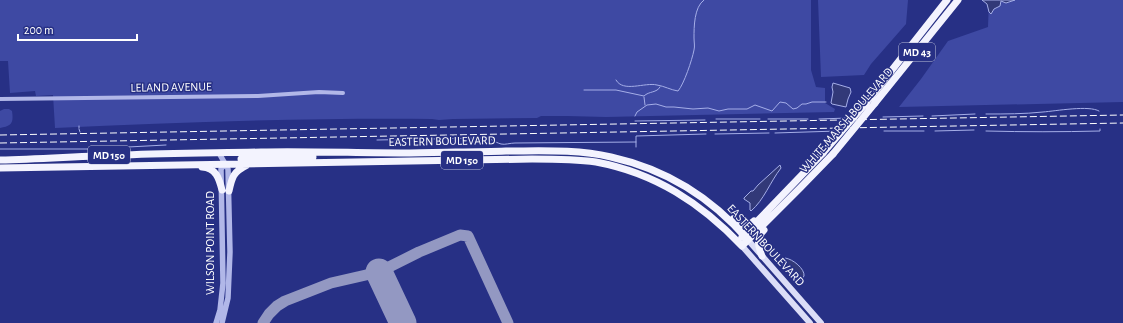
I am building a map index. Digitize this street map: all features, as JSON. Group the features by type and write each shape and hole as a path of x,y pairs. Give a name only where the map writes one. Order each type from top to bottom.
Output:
{"main road":[{"name":"WHITE MARSH BOULEVARD","path":"740,244 823,153 866,103 947,0"},
{"name":"WHITE MARSH BOULEVARD","path":"746,238 775,214 833,154 958,0"},
{"name":"EASTERN BOULEVARD","path":"0,160 125,155 290,152 357,153 552,151 597,155 640,165 665,176 697,194 722,213 821,323"},
{"path":"225,164 232,159 343,156 357,153"},
{"path":"0,164 25,162 38,159"},
{"name":"EASTERN BOULEVARD","path":"0,168 532,159 596,162 645,176 676,192 709,215 740,244 810,323"},
{"path":"225,191 236,172 248,164"},
{"path":"178,165 206,167 212,170 218,176 225,191"},
{"path":"722,213 728,214 741,224 748,225 752,223 774,200 781,198"},
{"path":"762,256 758,242 759,236 773,220 775,214"}],"street":[{"name":"LELAND AVENUE","path":"0,99 242,96 319,92 343,93"},
{"name":"WILSON POINT ROAD","path":"219,153 228,169 225,191 227,302 222,323"},
{"name":"WILSON POINT ROAD","path":"216,323 226,280"}],"shaded area":[{"path":"0,0 811,0 811,70 816,87 825,88 825,103 835,109 834,112 606,117 541,116 537,118 439,120 290,120 55,128 53,95 36,96 35,91 10,93 8,61 0,61"},
{"path":"818,0 908,0 906,24 871,64 864,75 821,77"},
{"path":"989,0 1123,0 1123,102 899,107 948,41 988,27"},
{"path":"9,109 12,111 13,119 11,124 0,128 0,111"}],"water":[{"path":"982,0 1015,0 1006,3 1001,1 1000,6 994,9 991,14 987,4"},
{"path":"833,83 850,88 851,92 846,107 831,103"},
{"path":"780,165 781,168 756,207 751,211 750,203 744,198"},
{"path":"785,258 801,267 804,276 801,280 797,281 794,279 782,264"}],"waterway":[{"path":"616,80 619,84 629,87 652,84 678,91 692,60 696,12 704,0"},
{"path":"584,90 616,90 644,96 659,89 660,87"},
{"path":"644,97 645,105"},
{"path":"635,116 637,112 647,105 656,104 666,107 693,109 708,108 719,111 728,109 747,109 755,105 772,111 780,102 786,103 793,109 802,104 826,102"},
{"path":"986,114 1029,113 1080,108 1088,108 1099,111"},
{"path":"932,116 975,114"},
{"path":"883,117 923,116"},
{"path":"819,119 848,118"},
{"path":"716,119 760,119"},
{"path":"768,119 808,119"},
{"path":"635,121 705,120"},
{"path":"986,131 1100,131 1100,129"},
{"path":"935,131 974,130"},
{"path":"775,133 838,131"},
{"path":"884,131 924,131"},
{"path":"715,134 769,133"},
{"path":"636,147 636,136 706,134"},
{"path":"377,140 484,138 501,144 636,142"},
{"path":"0,149 90,149 166,145"}],"taxiway":[{"path":"263,323 269,314 285,301 331,283 379,272 419,252 460,235 468,236 508,323"}],"runway":[{"path":"379,272 403,323"}],"railway":[{"path":"0,135 1123,115"},
{"path":"0,143 1123,123"}]}
